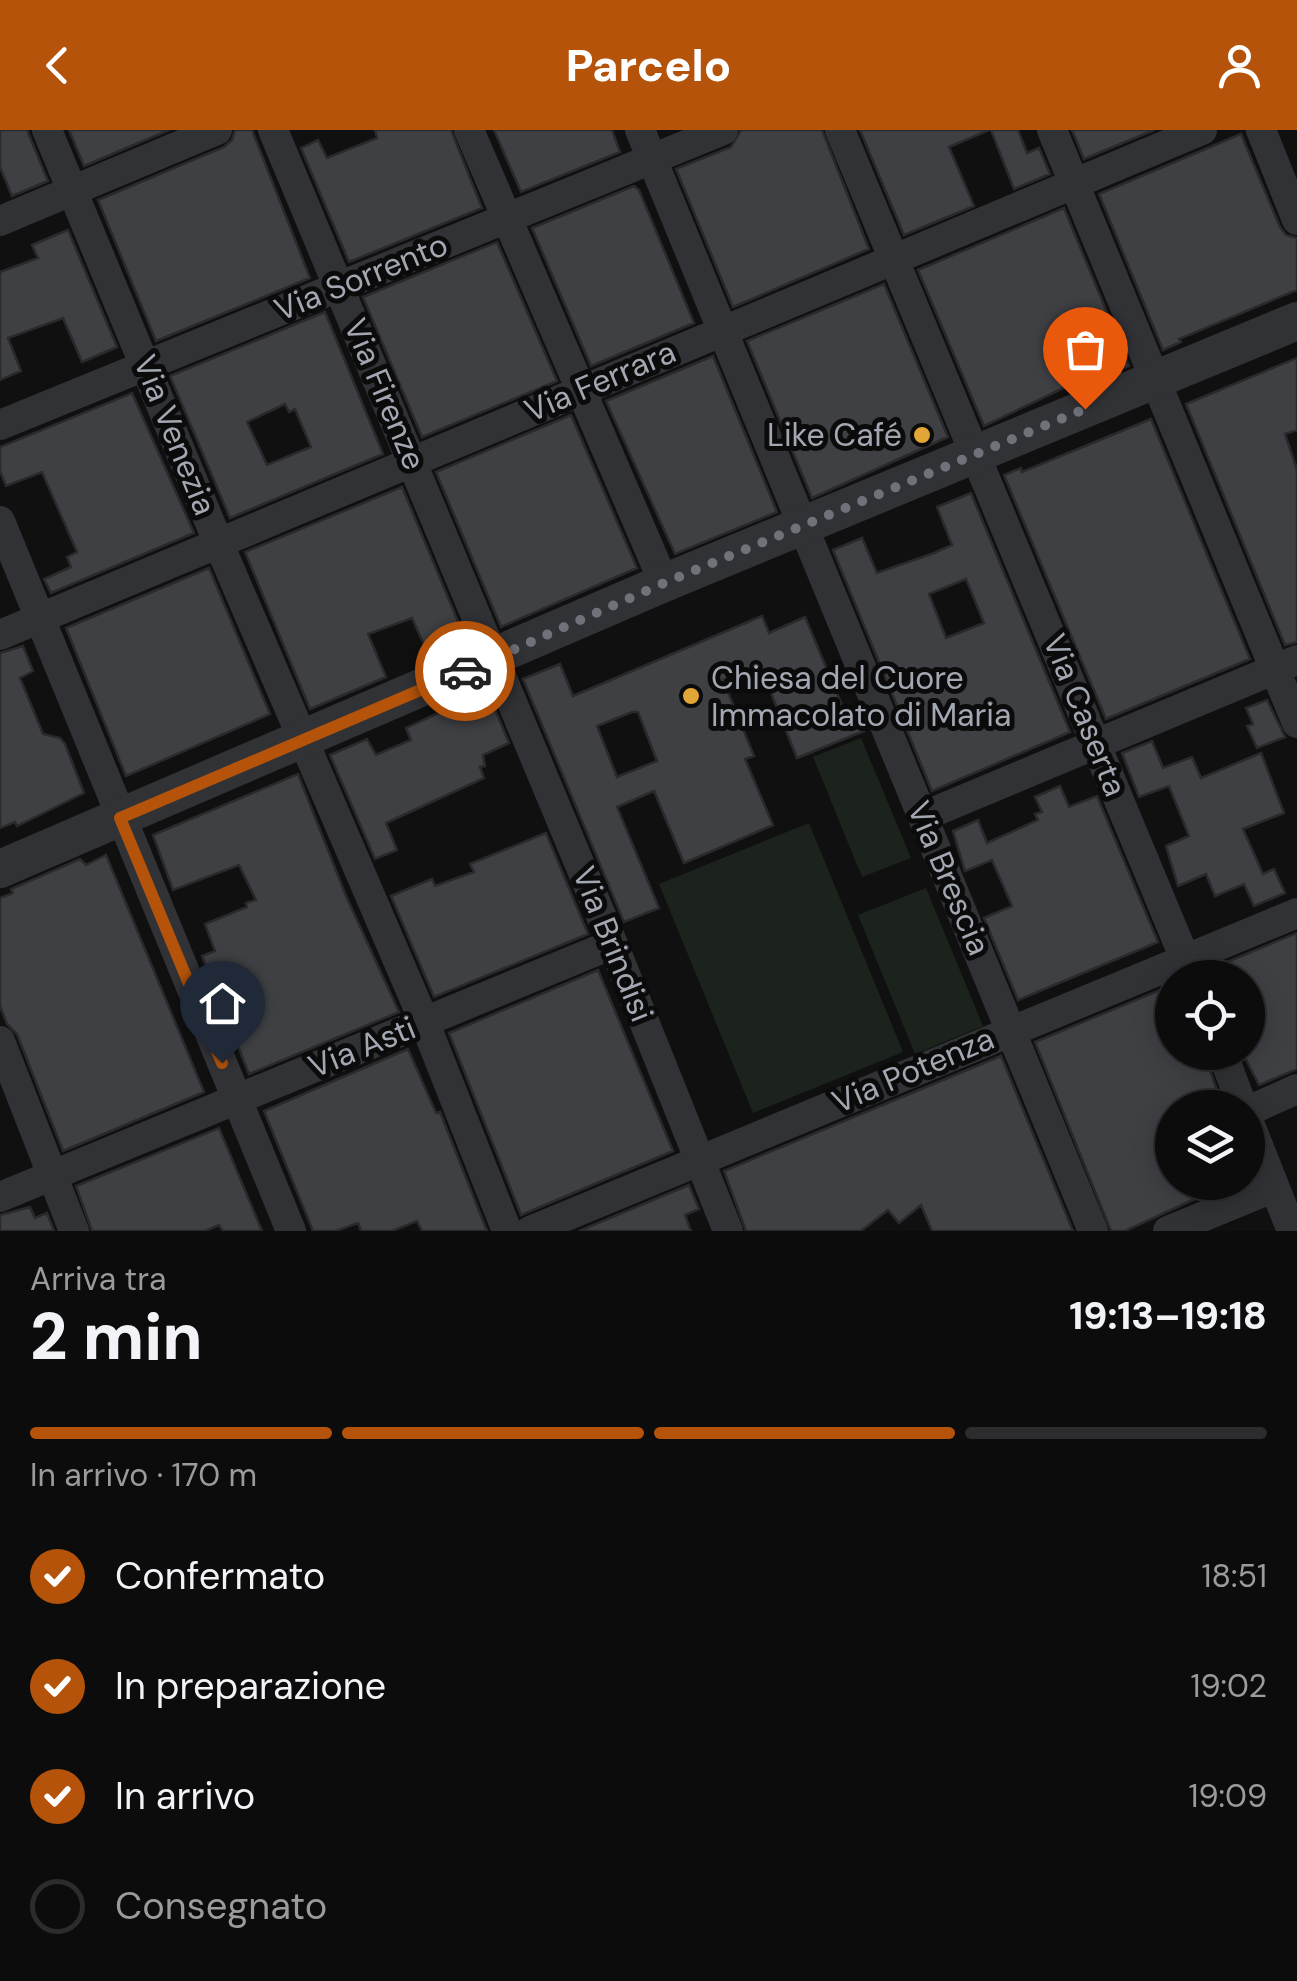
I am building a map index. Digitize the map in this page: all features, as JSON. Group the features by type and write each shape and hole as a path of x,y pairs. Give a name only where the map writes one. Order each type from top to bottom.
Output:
{"street":[{"name":"Via Venezia","path":"47,130 218,542 424,1021 508,1231"},
{"path":"0,220 217,130"},
{"name":"Via Firenze","path":"274,130 493,659"},
{"path":"468,130 664,583"},
{"name":"Via Brescia","path":"640,130 1093,1231"},
{"name":"Via Sorrento","path":"0,425 723,130"},
{"name":"Via Caserta","path":"840,130 1186,960"},
{"path":"1052,130 1157,379 1286,664 1297,723"},
{"name":"Via Ferrara","path":"0,635 1202,130"},
{"path":"1261,130 1297,220"},
{"path":"0,869 664,583 1297,321"},
{"path":"0,521 291,1231"},
{"name":"Via Brindisi","path":"493,659 728,1231"},
{"path":"924,816 1286,664"},
{"name":"Via Potenza","path":"1205,960 1297,913"},
{"name":"Via Asti","path":"0,1197 613,944"},
{"name":"Via Potenza","path":"530,1231 1012,1028 1155,980"},
{"path":"0,1041 74,1231"},
{"path":"1265,1101 1297,1089"},
{"path":"1265,1166 1292,1231"},
{"path":"1168,1231 1273,1188"}],"shaded area":[{"path":"861,738 911,858 862,877 813,757"},
{"path":"809,823 903,1052 753,1113 659,884"},
{"path":"926,888 983,1026 915,1054 858,915"}],"building":[{"path":"0,130 27,130 48,181 12,196 0,167"},
{"path":"69,130 169,130 84,166"},
{"path":"235,130 252,130 310,278 156,341 98,200 224,147"},
{"path":"375,130 451,130 482,208 349,262 301,148 318,140 327,158 377,138"},
{"path":"494,130 612,130 620,152 521,192"},
{"path":"741,130 822,130 869,249 733,307 676,169 731,147"},
{"path":"860,130 989,130 949,147 974,206 904,235"},
{"path":"991,130 1018,130 1027,153 1039,148 1050,174 1014,189"},
{"path":"1072,130 1154,130 1084,159"},
{"path":"1241,134 1280,227 1286,235 1297,238 1297,290 1179,339 1181,342 1163,350 1099,194"},
{"path":"634,186 694,323 591,366 532,228"},
{"path":"1064,208 1129,366 1118,370 1116,366 1072,384 984,426 918,270"},
{"path":"68,230 117,347 82,362 63,318 8,338 21,371 0,380 0,272 38,258 32,245"},
{"path":"497,242 557,381 422,437 363,297"},
{"path":"884,284 948,437 812,498 747,341"},
{"path":"325,312 383,454 230,518 170,376","holes":["285,404 289,412 295,409 311,447 267,465 247,422"]},
{"path":"713,356 777,512 675,554 606,401"},
{"path":"1297,358 1297,430 1285,434 1297,470 1297,642 1285,645 1186,404"},
{"path":"132,393 194,533 51,593 44,579 71,567 67,557 77,552 42,472 6,486 0,471 0,447"},
{"path":"571,415 637,568 501,627 436,472"},
{"path":"1151,419 1250,659 1106,719 1004,475 1021,468 1022,472"},
{"path":"402,487 467,643 430,658 412,618 368,634 386,677 310,709 245,552"},
{"path":"971,493 1070,732 932,791 833,550 862,538 877,573 934,553 952,545 937,507","holes":["966,579 984,623 946,638 929,594"]},
{"path":"209,568 270,714 126,776 66,628"},
{"path":"762,616 769,633 805,617 844,710 854,706 864,731 797,758 760,665 723,680 754,756 745,759 773,825 684,863 654,791 617,807 659,908 624,922 523,679 560,664 573,696","holes":["638,712 657,761 617,777 597,726"]},
{"path":"23,646 33,671 20,678 43,734 60,738 65,744 84,793 17,826 15,822 0,828 0,653"},
{"path":"487,690 509,743 483,755 485,766 480,767 484,778 386,823 397,850 375,859 330,755 367,739 376,755 411,740 406,728"},
{"path":"1267,700 1285,737 1257,748 1247,726 1253,724 1246,708"},
{"path":"1152,741 1163,768 1192,757 1201,778 1261,753 1284,813 1243,829 1263,874 1274,869 1285,893 1254,906 1244,884 1215,896 1206,874 1178,886 1166,846 1189,836 1169,786 1139,797 1122,753"},
{"path":"298,774 346,896 399,1012 249,1074 202,956 215,951 205,924 256,900 239,865 173,890 153,835"},
{"path":"1060,786 1069,807 1097,796 1158,942 1018,1000 984,918 1012,906 992,860 965,871 953,831 978,820 987,843 1038,820 1035,814 1042,812 1035,797"},
{"path":"546,833 588,934 434,997 391,896 432,879 435,886 474,872 470,864"},
{"path":"106,855 204,1092 63,1151 17,1034 7,1024 0,1006 0,898 13,893 11,889 80,859 86,865"},
{"path":"1297,933 1297,1069 1259,1085 1251,1070 1265,1070 1265,960 1232,960"},
{"path":"598,970 673,1151 521,1215 449,1033"},
{"path":"1155,992 1155,1070 1210,1070 1217,1090 1155,1090 1155,1200 1193,1200 1125,1231 1111,1231 1035,1042"},
{"path":"408,1049 436,1113 440,1112 487,1231 422,1231 417,1221 392,1231 361,1231 358,1223 336,1231 313,1231 264,1111"},
{"path":"1001,1056 1073,1231 932,1231 921,1205 899,1223 888,1210 861,1231 746,1231 724,1171"},
{"path":"219,1128 262,1231 223,1231 219,1225 205,1231 92,1231 76,1186"},
{"path":"689,1185 699,1209 685,1215 691,1231 579,1231"},
{"path":"30,1207 35,1218 47,1213 54,1231 0,1231 0,1215"}],"way so far":[{"path":"465,671 664,583 1085,409"}],"place":[{"name":"Like Café","path":"922,435"},
{"name":"Chiesa del Cuore Immacolato di Maria","path":"691,696"}],"route":[{"path":"222,1063 120,818 465,671"}]}
